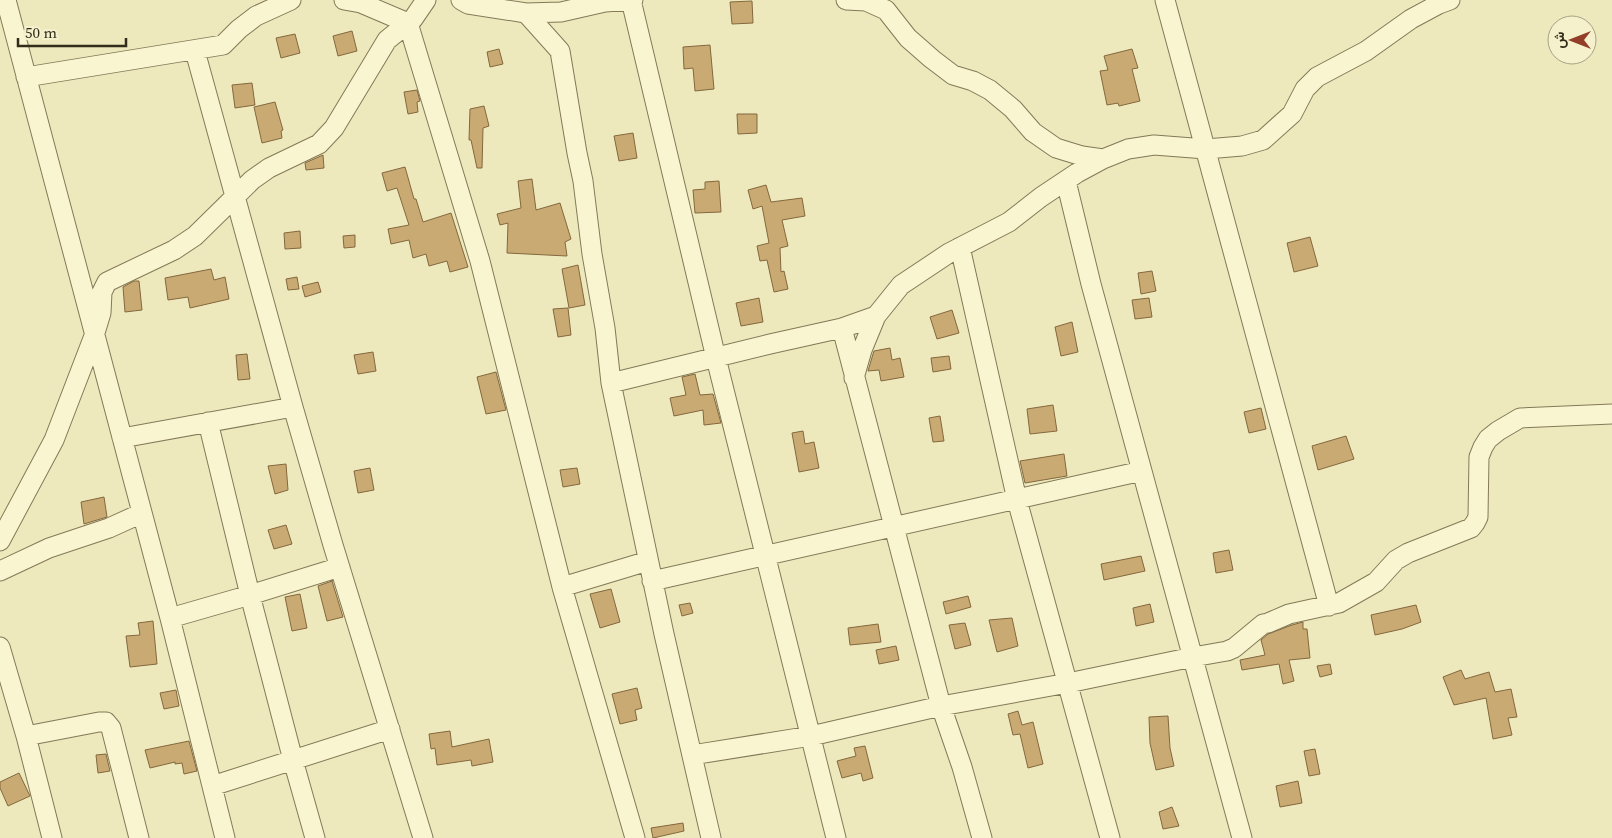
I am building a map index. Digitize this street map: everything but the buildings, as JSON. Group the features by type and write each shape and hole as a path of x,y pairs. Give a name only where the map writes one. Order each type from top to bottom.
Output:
{"street":[{"path":"6,0 170,618 225,838"},
{"path":"26,77 223,45 256,16 291,0"},
{"path":"344,0 362,3 408,23 480,261 562,586 635,838"},
{"path":"0,540 54,440 94,336 101,313 102,292 107,282 174,250 195,236 252,180 269,168 319,144 334,128 387,40 413,19 426,0"},
{"path":"461,0 468,4 526,13 561,12 605,2 632,0 716,358 836,838"},
{"path":"846,0 866,1 886,10 908,38 932,59 953,75 973,81 990,90 1013,108 1033,132 1056,148 1082,156 1103,159"},
{"path":"1165,0 1329,606"},
{"path":"854,378 862,350 876,316 901,285 950,252 1009,222 1066,180 1103,159 1128,149 1154,145 1206,149 1242,146 1263,140 1292,114 1306,89 1317,77 1366,51 1411,19 1450,0"},
{"path":"526,13 560,51 583,181 592,254 605,328 611,383 652,581 711,838"},
{"path":"195,51 293,407 423,838"},
{"path":"1066,180 1091,284 1242,838"},
{"path":"960,247 1017,500 1110,838"},
{"path":"611,383 842,328 876,316"},
{"path":"842,328 941,706 962,767 982,838"},
{"path":"122,438 293,407"},
{"path":"692,755 811,736 941,706 1227,651 1234,648 1263,624 1273,622 1289,614 1339,604 1376,582 1396,560 1408,553 1471,528 1476,523 1478,517 1479,457 1488,439 1498,430 1520,418 1612,414"},
{"path":"208,422 250,596 293,760 316,838"},
{"path":"652,581 1142,471"},
{"path":"0,570 49,548 109,528 142,513"},
{"path":"562,586 648,561"},
{"path":"170,618 250,596 340,567"},
{"path":"0,647 26,736 52,838"},
{"path":"26,736 106,722 111,728 139,838"},
{"path":"212,786 390,729"}]}
